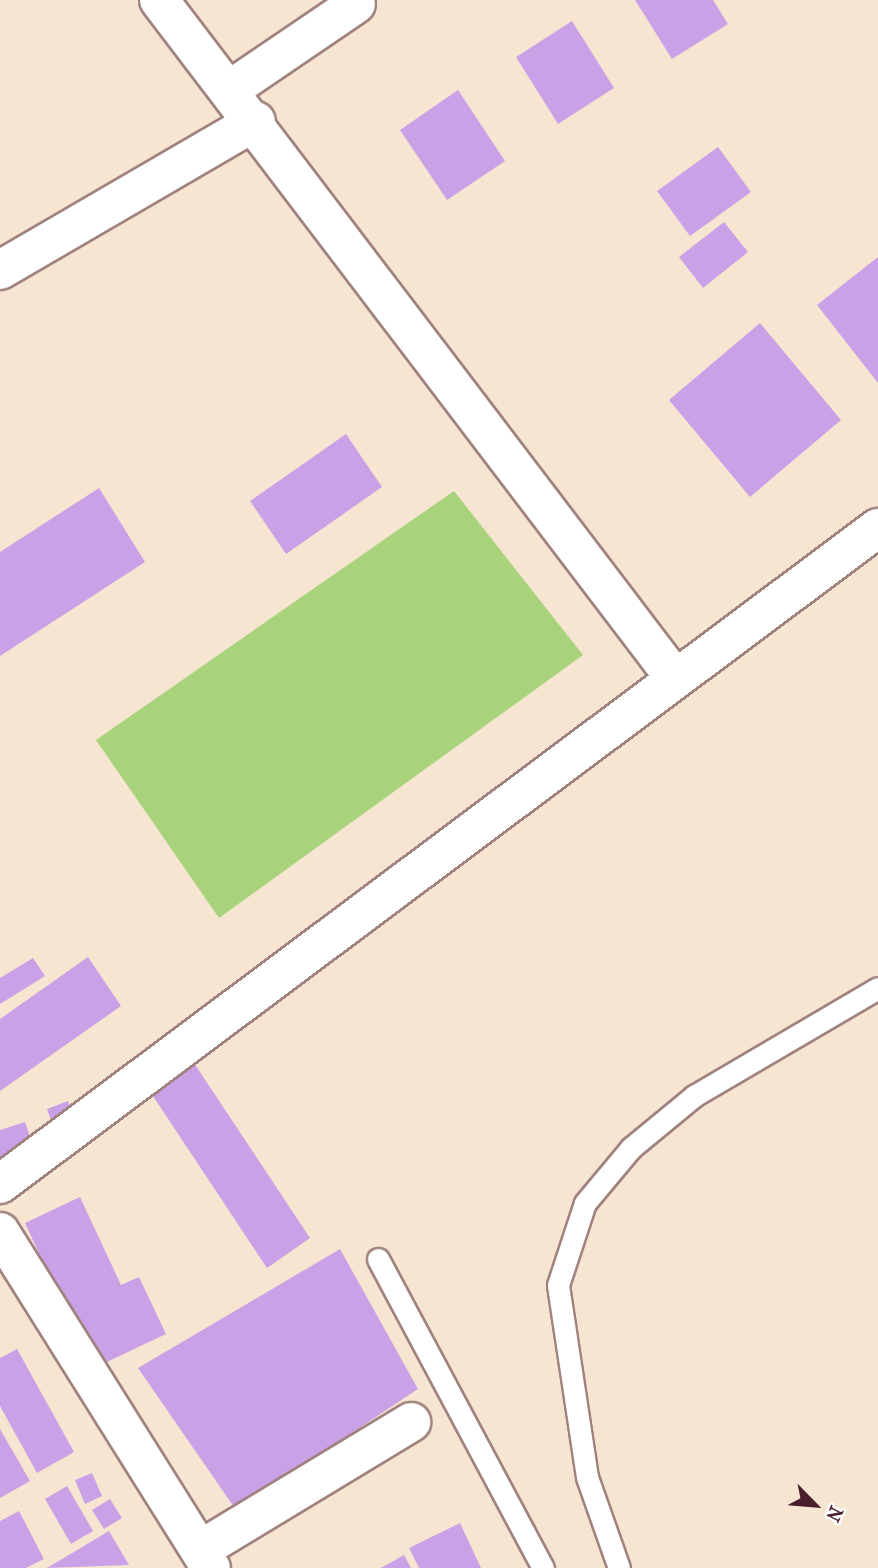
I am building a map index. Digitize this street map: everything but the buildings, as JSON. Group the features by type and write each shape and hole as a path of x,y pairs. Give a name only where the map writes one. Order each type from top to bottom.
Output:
{"street":[{"path":"159,0 256,121 674,677"},
{"path":"231,89 356,4"},
{"path":"0,270 256,121"},
{"path":"0,1184 674,677 878,528"},
{"path":"0,1232 206,1559 411,1422"}],"lane":[{"path":"619,1568 587,1477 558,1285 585,1203 631,1148 694,1096 878,988"},
{"path":"378,1259 543,1568"}],"green space":[{"path":"454,491 583,655 219,918 96,740"}]}
